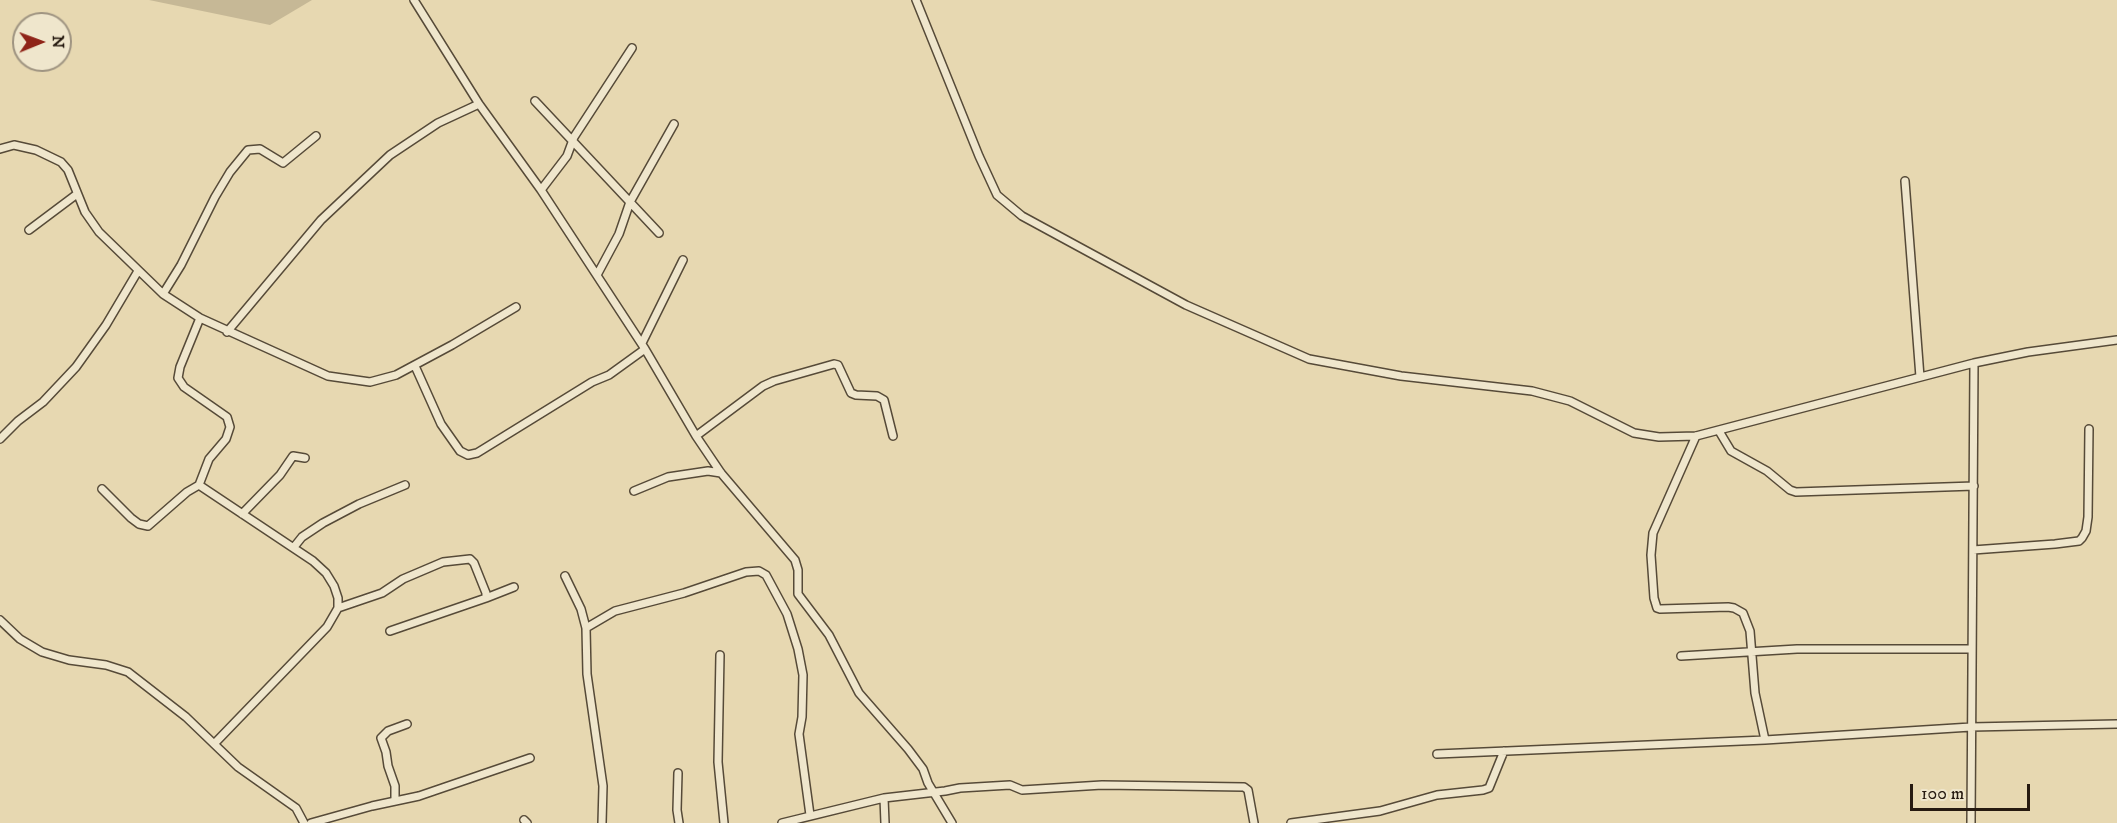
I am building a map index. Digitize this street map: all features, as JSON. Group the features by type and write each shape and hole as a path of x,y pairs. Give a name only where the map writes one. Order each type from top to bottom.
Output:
{"street":[{"path":"414,0 479,104 541,190 643,346 696,436 722,473 795,560 798,570 798,594 829,635 859,693 923,769 928,783 952,823"},
{"path":"916,0 978,156 997,195 1022,216 1185,305 1309,359 1401,376 1532,391 1570,400 1634,433 1659,437 1696,436 1719,431 1974,363 2028,352 2117,340"},
{"path":"541,190 567,156 573,137 632,48"},
{"path":"535,101 659,233"},
{"path":"227,332 321,220 390,155 438,123 479,104"},
{"path":"597,275 619,234 630,202 674,124"},
{"path":"163,294 181,265 215,197 230,172 248,150 260,149 284,163 316,136"},
{"path":"0,149 14,145 36,150 60,162 68,170 85,212 99,232 163,294 227,332 328,376 370,382 396,375 516,307"},
{"path":"1905,181 1920,377"},
{"path":"29,230 77,194"},
{"path":"415,366 441,424 460,451 468,455 477,453 577,391 609,375 643,346 683,260"},
{"path":"0,439 18,421 43,402 76,367 106,325 138,271"},
{"path":"102,489 131,518 139,524 148,526 198,485 210,459 226,439 230,427 227,417 184,387 178,378 180,367 200,318"},
{"path":"1971,823 1974,363"},
{"path":"696,436 763,386 834,364 838,365 852,393 877,396 884,400 893,436"},
{"path":"1973,550 2055,544 2079,541 2082,538 2086,531 2088,517 2089,429"},
{"path":"1719,431 1731,451 1767,471 1796,492 1974,486"},
{"path":"1696,436 1653,533 1651,555 1656,605 1660,609 1734,608 1743,613 1747,619 1755,693 1765,740"},
{"path":"242,514 280,475 293,456 305,458"},
{"path":"634,492 668,477 708,471 722,473"},
{"path":"294,547 302,537 323,524 359,504 405,484"},
{"path":"198,485 294,547 326,573 338,598 338,608 327,627 214,744"},
{"path":"338,608 382,593 403,579 436,564 454,560 470,559 474,563 486,592 486,598"},
{"path":"586,628 615,611 684,593 746,572 759,571 766,575 786,614 798,649 803,675 802,717 799,734 810,815"},
{"path":"565,576 586,628 587,674 603,786 602,823"},
{"path":"390,631 514,587"},
{"path":"0,620 20,639 42,652 69,660 106,665 128,672 186,717 238,767 296,808 304,823"},
{"path":"1681,656 1752,651 1972,649"},
{"path":"720,655 718,762 724,823"},
{"path":"395,801 395,786 381,738 388,731 407,724"},
{"path":"1437,754 1765,740 1971,727 2117,724"},
{"path":"1292,823 1380,811 1437,795 1489,788 1504,751"},
{"path":"311,823 419,796 530,758"},
{"path":"678,773 679,823"},
{"path":"782,823 884,798 960,788 1010,785 1022,790 1102,785 1244,787 1248,790 1254,823"},
{"path":"884,798 885,823"}],"shaded area":[{"path":"149,0 312,0 270,25"}]}
